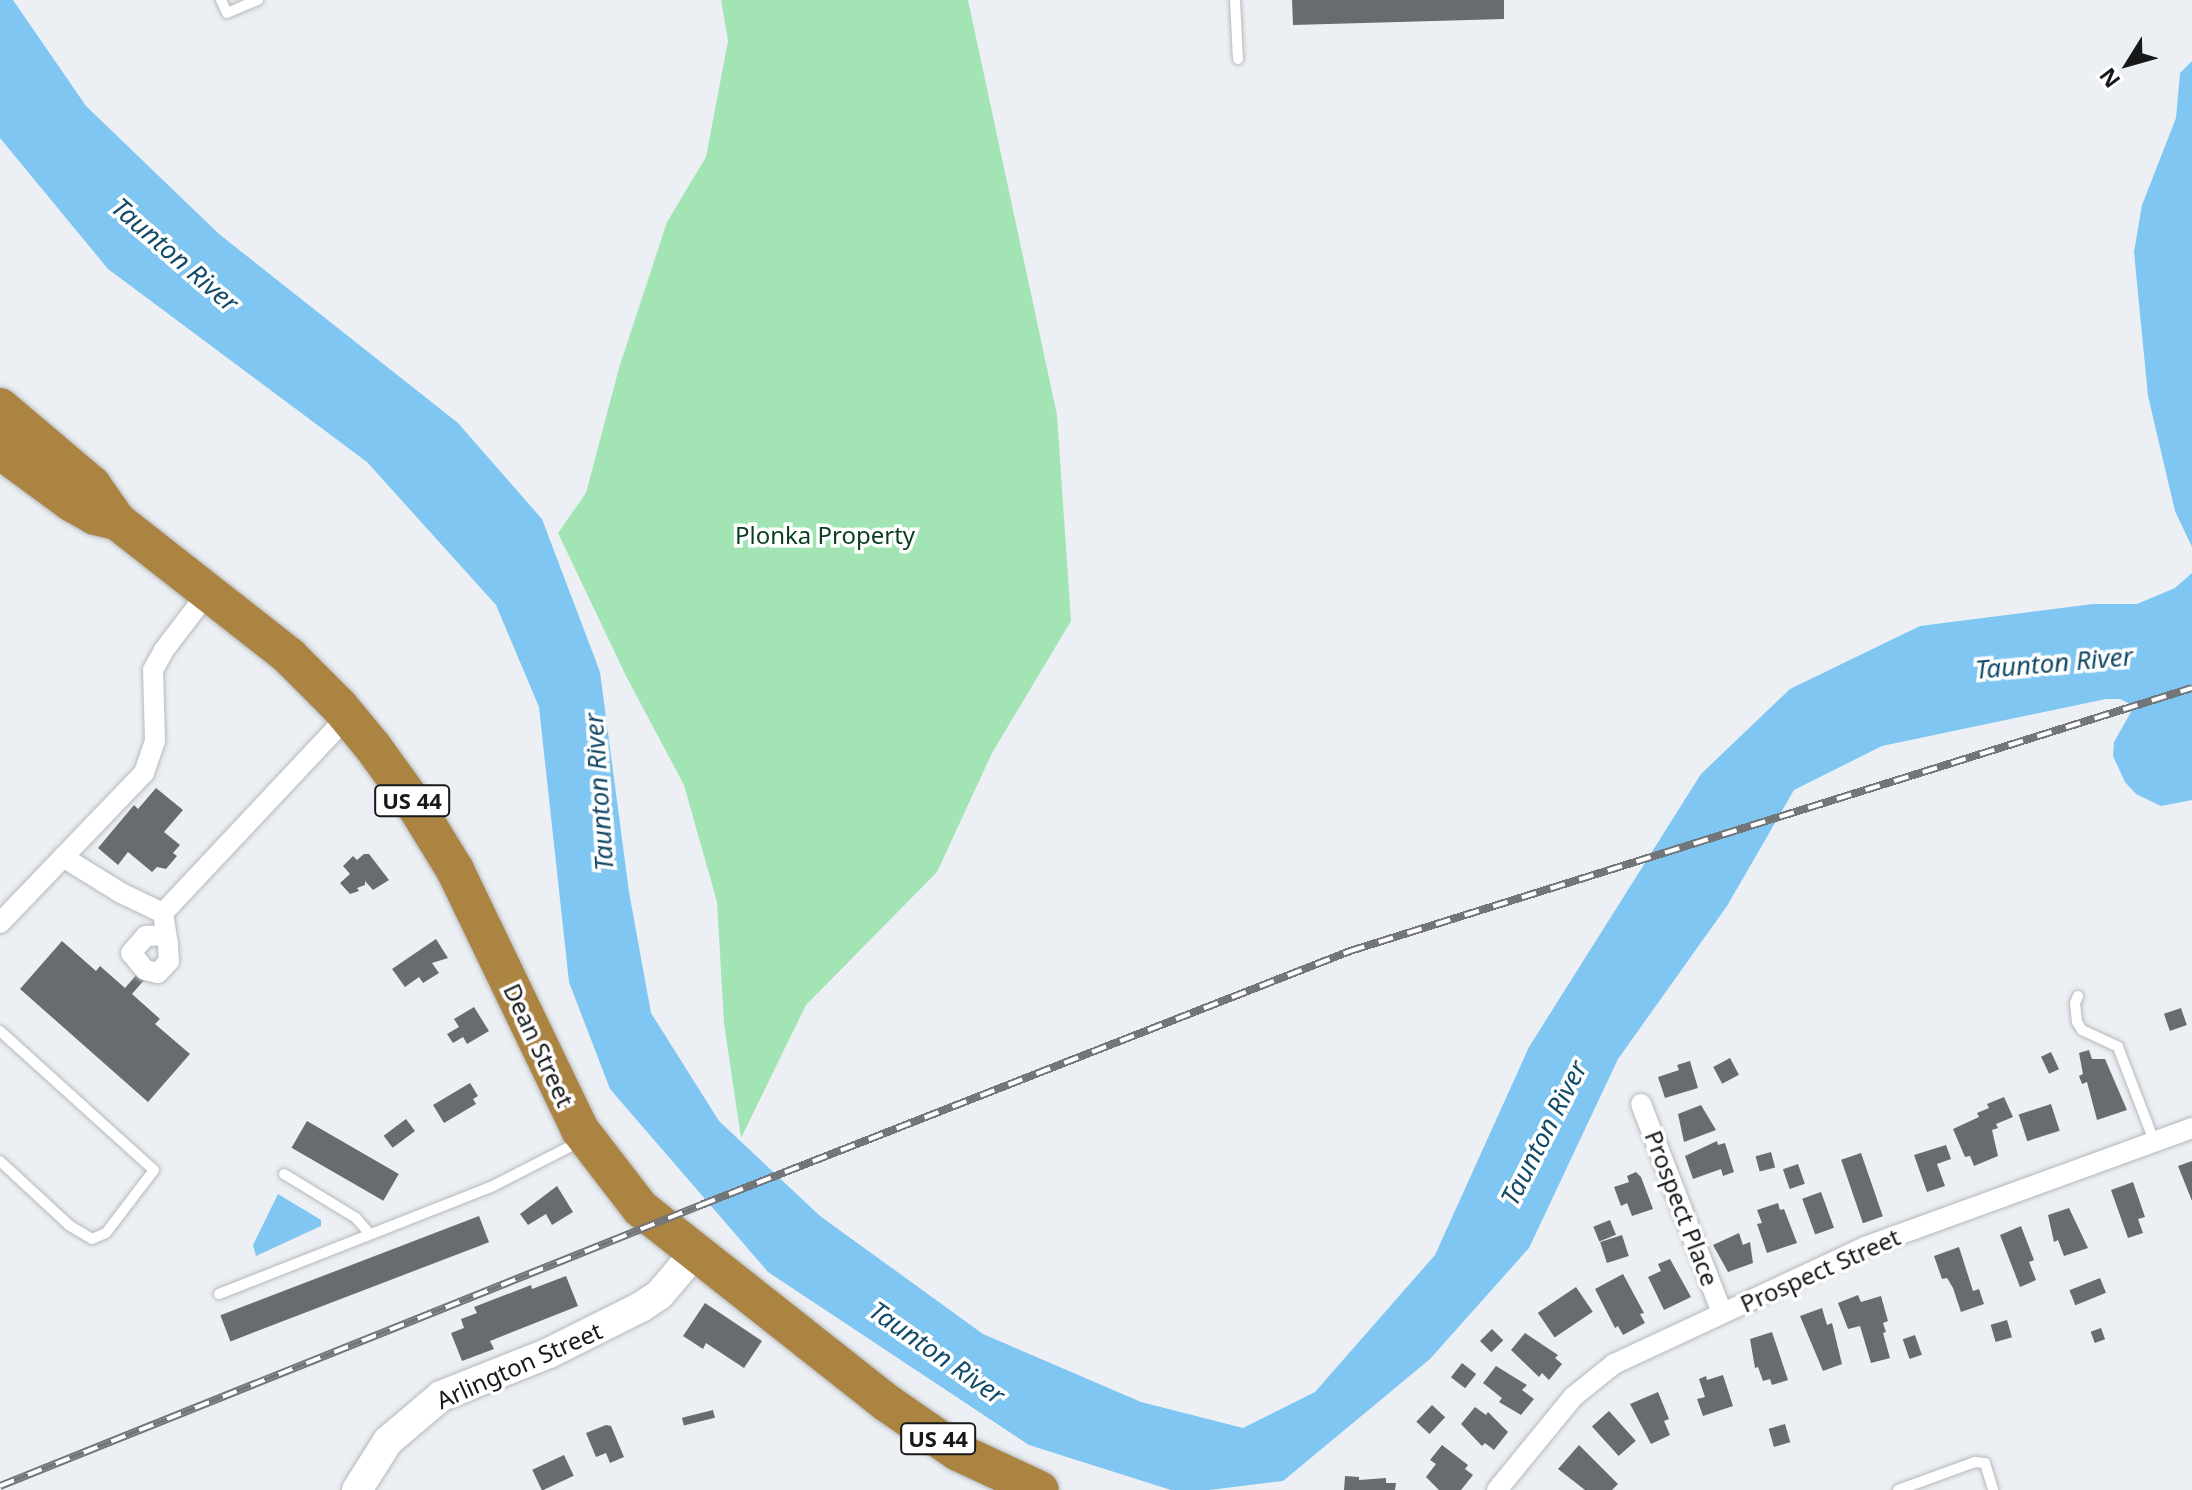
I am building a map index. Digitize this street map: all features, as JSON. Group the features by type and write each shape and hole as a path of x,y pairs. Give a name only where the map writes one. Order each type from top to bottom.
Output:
{"highway":[{"name":"Dean Street","path":"0,407 92,485 117,521 272,641 348,716 403,787 455,870 586,1138 640,1208 694,1254 887,1403 958,1452 1023,1487"},
{"name":"Dean Street","path":"0,450 72,503 95,516 117,521"}],"street":[{"path":"0,923 144,773 155,741 153,670 164,650 209,591"},
{"path":"163,913 348,716"},
{"path":"63,857 121,893 163,913"},
{"path":"163,913 166,935"},
{"name":"Prospect Place","path":"1641,1104 1722,1313"},
{"name":"Prospect Street","path":"1497,1490 1573,1397 1597,1374 1865,1247 2192,1128"},
{"name":"Arlington Street","path":"356,1489 388,1441 441,1396 549,1353 632,1313 659,1295 694,1254"}],"lane":[{"path":"221,0 227,13 258,0"},
{"path":"1235,0 1238,59"},
{"path":"2078,996 2075,1003 2077,1022 2082,1030 2118,1047 2154,1141"},
{"path":"0,1031 154,1170 106,1233 92,1239 69,1225 0,1161"},
{"path":"219,1294 491,1187 586,1138"},
{"path":"284,1174 356,1218 369,1233"},
{"path":"1898,1490 1975,1462 1985,1463 1993,1490"}],"green space":[{"name":"Plonka Property","path":"721,0 968,0 1057,415 1071,621 992,753 937,872 806,1005 741,1138 724,1023 717,902 684,785 626,676 558,533 586,493 619,368 667,222 706,157 728,41"}],"water":[{"name":"Taunton River","path":"0,0 13,0 86,106 219,234 458,423 542,519 600,672 629,892 651,1013 719,1121 820,1216 983,1334 1141,1402 1243,1428 1315,1392 1435,1255 1529,1047 1701,774 1790,689 1920,626 2093,604 2137,604 2175,588 2192,573 2192,800 2161,806 2136,794 2125,782 2113,756 2114,742 2131,712 2128,703 2120,699 2106,699 1882,746 1794,790 1727,906 1618,1059 1529,1248 1430,1359 1283,1481 1209,1490 1171,1490 1029,1445 768,1272 610,1089 569,982 539,707 496,605 367,462 108,269 0,138"},
{"path":"2192,61 2192,547 2175,511 2148,396 2134,252 2142,205 2176,118 2180,73"},
{"path":"278,1194 321,1220 321,1226 256,1256 253,1245"}],"building":[{"path":"1292,0 1504,0 1504,19 1293,25"},
{"path":"156,788 183,810 164,832 180,845 173,853 177,856 166,869 157,867 152,872 128,852 118,865 98,848 134,805 138,809"},
{"path":"369,854 389,880 373,890 365,881 365,885 357,888 359,891 350,894 340,883 350,874 343,866 353,856 357,860"},
{"path":"436,939 448,958 432,963 439,973 423,983 419,977 405,987 392,969"},
{"path":"62,941 96,971 100,966 125,988 138,973 145,979 132,994 160,1019 155,1024 190,1054 148,1102 20,989"},
{"path":"474,1007 489,1031 467,1044 463,1037 453,1043 447,1034 459,1027 454,1019"},
{"path":"2181,1008 2187,1025 2170,1031 2164,1014"},
{"path":"2089,1050 2092,1059 2105,1059 2127,1110 2097,1120 2087,1082 2082,1084 2079,1076 2083,1074 2079,1053"},
{"path":"2051,1052 2059,1069 2049,1074 2041,1057"},
{"path":"1730,1058 1739,1075 1722,1084 1713,1067"},
{"path":"1690,1061 1698,1088 1665,1098 1658,1077 1679,1070 1677,1065"},
{"path":"470,1083 478,1096 473,1099 476,1104 444,1123 433,1105"},
{"path":"2004,1097 2013,1117 1996,1124 1998,1128 1992,1130 1998,1156 1974,1166 1970,1156 1965,1157 1953,1129 1979,1117 1977,1113 1989,1108 1987,1104"},
{"path":"2051,1104 2060,1131 2027,1141 2019,1115"},
{"path":"1701,1105 1716,1130 1684,1142 1678,1114"},
{"path":"406,1119 415,1131 393,1148 384,1136"},
{"path":"307,1121 399,1174 383,1201 291,1148"},
{"path":"1717,1141 1718,1145 1725,1143 1734,1172 1723,1176 1721,1169 1693,1179 1685,1156"},
{"path":"1946,1145 1951,1159 1937,1164 1945,1186 1927,1192 1914,1155"},
{"path":"1771,1152 1775,1167 1760,1172 1756,1156"},
{"path":"1861,1153 1883,1216 1863,1223 1841,1160"},
{"path":"2192,1161 2192,1201 2178,1166"},
{"path":"1798,1164 1805,1184 1790,1189 1783,1169"},
{"path":"1636,1172 1641,1177 1653,1209 1632,1216 1627,1203 1621,1206 1614,1187 1629,1182 1627,1176"},
{"path":"2133,1182 2145,1217 2138,1219 2143,1233 2128,1238 2111,1190"},
{"path":"557,1186 573,1212 552,1225 546,1214 528,1225 520,1214"},
{"path":"1821,1192 1834,1228 1815,1235 1802,1199"},
{"path":"1778,1203 1780,1210 1784,1209 1797,1243 1767,1253 1757,1224 1762,1223 1757,1210"},
{"path":"2069,1208 2088,1248 2064,1256 2058,1240 2054,1242 2048,1215"},
{"path":"479,1216 489,1242 230,1341 220,1315"},
{"path":"1610,1220 1616,1235 1599,1242 1593,1227"},
{"path":"2021,1226 2034,1260 2029,1262 2036,1280 2020,1287 2000,1235"},
{"path":"1739,1233 1743,1245 1750,1242 1753,1263 1728,1272 1713,1245"},
{"path":"1622,1235 1629,1256 1607,1263 1600,1242"},
{"path":"1959,1247 1973,1291 1979,1289 1984,1304 1961,1312 1953,1288 1947,1278 1942,1279 1934,1256"},
{"path":"1670,1259 1691,1297 1664,1310 1648,1277 1661,1271 1658,1264"},
{"path":"1623,1274 1644,1313 1640,1314 1645,1323 1623,1335 1618,1326 1615,1328 1595,1289"},
{"path":"566,1276 578,1306 490,1341 494,1349 462,1361 451,1333 464,1328 461,1319 477,1313 474,1307 531,1285 532,1289"},
{"path":"2100,1278 2106,1293 2075,1305 2069,1290"},
{"path":"1576,1287 1593,1312 1555,1338 1538,1313"},
{"path":"1858,1295 1861,1302 1881,1296 1888,1321 1883,1323 1886,1332 1883,1333 1890,1358 1871,1363 1860,1326 1848,1329 1838,1303"},
{"path":"705,1303 762,1341 744,1368 706,1343 703,1349 683,1336"},
{"path":"1822,1308 1827,1325 1832,1323 1842,1364 1823,1371 1800,1316"},
{"path":"2007,1320 2012,1337 1996,1342 1991,1325"},
{"path":"2101,1328 2105,1339 2095,1343 2091,1332"},
{"path":"1492,1329 1503,1340 1491,1352 1480,1341"},
{"path":"1772,1332 1788,1380 1772,1385 1770,1379 1763,1381 1758,1367 1755,1368 1750,1339"},
{"path":"1525,1333 1558,1355 1555,1358 1562,1364 1549,1380 1542,1373 1539,1377 1511,1350"},
{"path":"1915,1335 1922,1355 1910,1359 1903,1339"},
{"path":"1462,1363 1476,1374 1465,1388 1451,1377"},
{"path":"1496,1366 1527,1385 1522,1390 1534,1399 1521,1415 1499,1402 1502,1398 1483,1383"},
{"path":"1723,1375 1733,1406 1703,1416 1697,1399 1705,1397 1699,1379"},
{"path":"1658,1392 1669,1419 1664,1421 1670,1435 1651,1444 1630,1404"},
{"path":"1432,1405 1445,1417 1429,1434 1416,1422"},
{"path":"1475,1407 1486,1415 1488,1412 1508,1432 1494,1450 1485,1443 1482,1446 1461,1424"},
{"path":"713,1410 715,1418 684,1426 682,1418"},
{"path":"1609,1411 1636,1441 1619,1456 1592,1426"},
{"path":"1785,1424 1790,1442 1774,1447 1769,1429"},
{"path":"611,1426 624,1457 610,1463 606,1453 596,1457 586,1433"},
{"path":"1442,1445 1468,1465 1465,1469 1473,1475 1461,1490 1439,1490 1426,1477 1436,1464 1430,1460"},
{"path":"1579,1445 1618,1484 1612,1490 1585,1490 1558,1469"},
{"path":"564,1455 574,1476 542,1490 532,1470"},
{"path":"1345,1476 1359,1477 1359,1480 1386,1478 1386,1483 1396,1483 1395,1490 1344,1490"}],"railway":[{"path":"0,1486 701,1205 1350,951 2192,688"}]}
